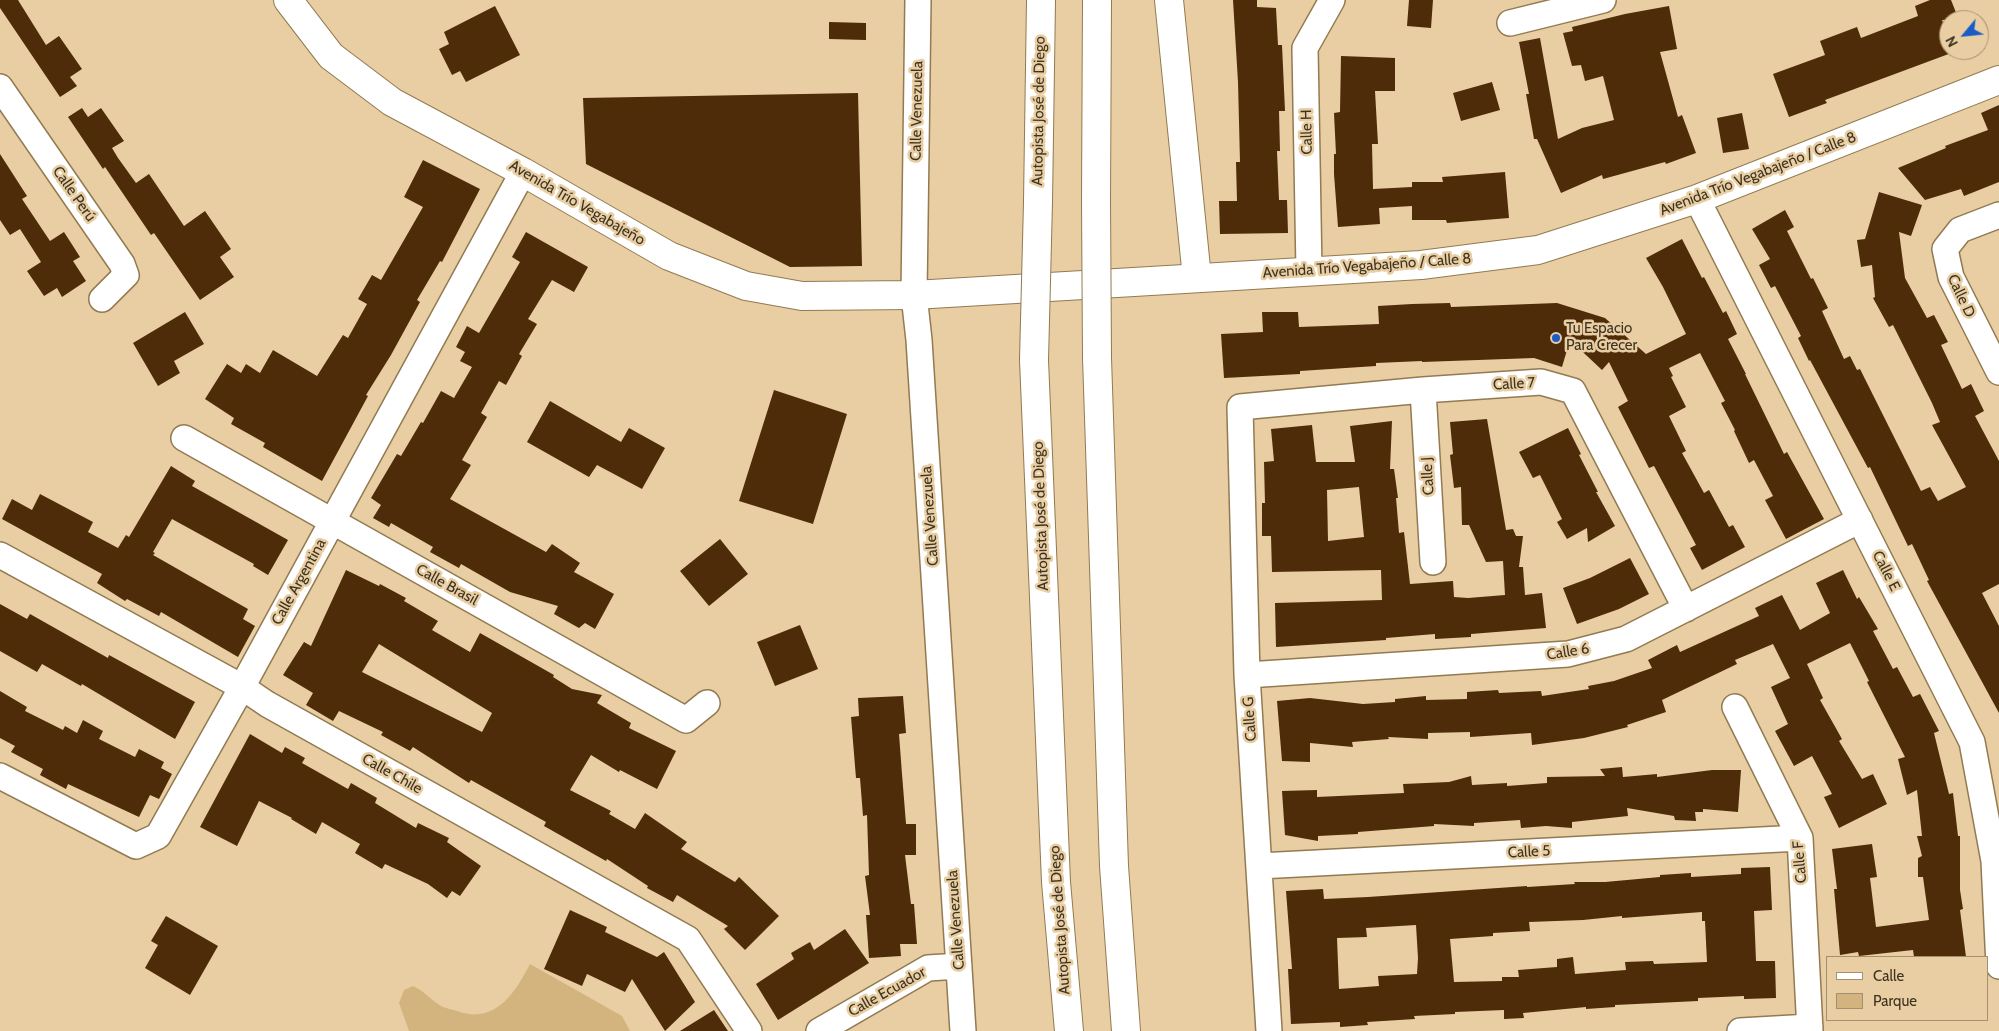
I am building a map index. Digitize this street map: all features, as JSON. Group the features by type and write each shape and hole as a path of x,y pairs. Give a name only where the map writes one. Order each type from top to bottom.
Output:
{"main road":[{"name":"Avenida Trío Vegabajeño","path":"288,0 331,56 392,102 523,172 669,256 746,286 802,296 914,294"},
{"name":"Autopista José de Diego","path":"1041,0 1034,360 1056,882 1068,1031"},
{"path":"1097,0 1097,358 1114,866 1126,1031"},
{"path":"1169,0 1197,278"},
{"name":"Avenida Trío Vegabajeño / Calle 8","path":"914,294 1421,266 1538,250 1697,199 1999,80"}],"street":[{"name":"Calle Venezuela","path":"918,0 914,294 919,340 963,1031"},
{"name":"Calle H","path":"1309,271 1305,48 1332,0"},
{"path":"1510,23 1603,0"},
{"name":"Calle Perú","path":"0,87 122,264 126,274 102,299"},
{"name":"Calle Argentina","path":"0,776 136,846 158,836 242,687 523,172"},
{"name":"Calle E","path":"1697,199 1972,742 1996,861 1999,966"},
{"name":"Calle D","path":"1999,215 1960,230 1945,249 1951,277 1999,372"},
{"name":"Calle 7","path":"1240,407 1423,390 1541,382 1573,391 1686,609"},
{"name":"Calle J","path":"1423,390 1433,562"},
{"name":"Calle G","path":"1240,407 1247,675 1269,1031"},
{"name":"Calle Brasil","path":"184,438 686,720 707,703"},
{"name":"Calle 6","path":"1247,675 1568,654 1626,639 1860,520"},
{"name":"Calle Chile","path":"0,555 242,687 267,704 688,939 749,1031"},
{"name":"Calle F","path":"1735,707 1800,838 1810,1029"},
{"name":"Calle 5","path":"1258,866 1800,838"},
{"name":"Calle Ecuador","path":"819,1031 928,968 958,966"},
{"path":"1740,1031 1810,1029"}],"green space":[{"path":"530,964 622,1016 630,1031 409,1031 399,1003 404,990 413,986 442,1006 470,1014 482,1014 502,1004 518,986"}],"building":[{"path":"0,0 18,0 46,45 59,36 82,69 70,77 77,86 60,97 0,8"},
{"path":"1233,0 1257,0 1257,7 1276,8 1278,45 1282,45 1285,111 1279,111 1280,151 1277,151 1279,200 1287,200 1288,233 1220,234 1219,201 1237,201 1236,162 1240,162"},
{"path":"1409,0 1433,0 1431,28 1407,26"},
{"path":"1930,0 1951,0 1955,10 1939,10 1939,58 1825,100 1827,103 1789,117 1773,74 1825,55 1820,41 1857,27 1861,38 1918,16 1915,6"},
{"path":"495,6 520,55 466,82 460,71 452,75 439,49 449,44 444,32"},
{"path":"1669,6 1677,49 1660,52 1678,117 1682,115 1696,153 1666,164 1665,162 1603,179 1602,175 1561,193 1537,139 1534,139 1526,94 1529,94 1519,42 1540,38 1558,139 1582,128 1614,120 1603,76 1585,81 1581,65 1572,66 1563,33 1573,31 1572,27"},
{"path":"829,22 866,23 866,40 829,39"},
{"path":"1341,56 1395,58 1395,91 1375,91 1378,144 1372,144 1373,189 1412,187 1412,182 1443,182 1442,177 1505,172 1509,218 1447,223 1446,220 1412,220 1412,206 1379,208 1380,224 1338,227 1334,174 1334,154 1336,154 1334,113 1340,112"},
{"path":"1492,82 1500,110 1461,121 1453,93"},
{"path":"858,93 862,266 790,267 586,164 583,98"},
{"path":"1999,105 1999,182 1964,196 1961,189 1925,200 1898,168 1946,148 1945,146 1988,130 1981,113"},
{"path":"82,108 88,117 101,108 124,141 112,148 118,158 136,183 149,174 184,226 205,211 231,249 220,257 234,277 200,300 154,233 151,235 105,167 103,169 68,117"},
{"path":"1742,113 1749,149 1723,153 1717,118"},
{"path":"0,154 27,196 22,199 50,241 64,232 80,257 73,261 86,281 62,297 57,288 44,296 27,271 41,262 20,229 10,235 0,220"},
{"path":"423,160 480,189 442,262 440,261 417,300 420,302 391,355 366,395 368,396 322,481 263,447 265,443 231,424 234,418 205,399 227,364 241,373 246,364 260,373 273,350 317,376 343,335 348,338 367,304 358,299 372,275 381,280 423,207 404,197"},
{"path":"1879,192 1922,205 1911,236 1899,232 1905,278 1927,318 1934,315 1948,342 1941,345 1962,389 1971,384 1984,411 1975,416 1999,461 1999,584 1982,593 1999,626 1999,713 1927,581 1929,580 1912,544 1908,546 1870,467 1868,468 1809,361 1798,338 1801,336 1775,286 1771,288 1759,265 1770,259 1752,229 1785,210 1794,227 1787,231 1828,308 1822,311 1844,359 1850,356 1857,370 1860,369 1921,491 1930,487 1938,501 1966,487 1932,425 1940,422 1932,403 1893,325 1889,327 1873,298 1875,297 1872,265 1861,267 1857,240 1865,239"},
{"path":"526,232 588,267 574,292 552,280 528,319 537,324 519,354 522,356 506,385 499,381 481,413 487,417 462,460 471,465 450,499 546,552 552,544 580,563 574,572 614,594 595,629 585,623 579,628 554,614 558,606 510,592 461,564 459,568 430,552 433,547 391,523 389,527 373,518 381,505 371,498 397,454 401,456 441,391 454,398 472,367 460,361 465,352 456,347 467,326 479,333 520,262 512,257"},
{"path":"1682,239 1723,313 1726,311 1737,334 1728,339 1784,454 1787,452 1824,519 1786,539 1765,500 1773,496 1754,460 1749,463 1721,403 1725,401 1700,353 1669,368 1673,376 1671,377 1686,407 1669,416 1686,451 1682,453 1704,493 1709,490 1729,527 1733,525 1745,547 1702,570 1690,548 1696,545 1654,466 1649,468 1618,407 1628,401 1609,362 1602,370 1570,340 1562,367 1534,358 1422,361 1376,363 1376,366 1300,371 1300,374 1224,378 1221,334 1263,332 1262,312 1298,312 1299,327 1379,324 1378,306 1450,303 1451,307 1557,303 1605,318 1646,354 1686,334 1663,287 1646,258"},
{"path":"185,312 204,344 174,361 180,373 158,386 133,343"},
{"path":"774,390 847,414 813,524 739,501"},
{"path":"550,401 621,442 629,428 665,448 642,489 597,465 589,477 527,442"},
{"path":"1487,419 1506,530 1513,529 1516,536 1523,536 1519,567 1523,567 1525,595 1542,593 1546,628 1471,634 1471,637 1435,639 1435,634 1386,638 1386,640 1276,647 1275,603 1382,600 1381,570 1272,572 1271,536 1262,536 1262,503 1265,503 1264,462 1274,461 1271,429 1312,425 1316,462 1355,462 1350,426 1392,421 1390,469 1394,469 1398,498 1396,498 1399,533 1404,532 1410,584 1453,581 1454,597 1468,598 1505,595 1503,561 1486,562 1469,525 1462,525 1461,487 1454,488 1450,455 1453,454 1450,422","holes":["1359,487 1364,537 1328,541 1327,490"]},
{"path":"1568,428 1598,492 1596,492 1615,526 1588,542 1587,528 1567,539 1557,522 1562,519 1540,475 1533,478 1519,452"},
{"path":"171,466 195,481 192,486 288,540 268,575 253,566 254,564 172,519 153,552 155,553 153,555 248,609 243,619 255,626 238,657 161,612 159,616 127,599 125,601 97,583 102,574 2,519 12,499 32,510 40,494 93,522 88,532 118,548 126,535 129,537"},
{"path":"720,539 748,574 709,606 680,571"},
{"path":"1630,558 1649,594 1619,609 1577,624 1563,588 1590,578"},
{"path":"346,570 379,586 380,584 406,598 404,601 438,621 432,630 470,652 480,633 554,675 553,677 572,689 602,695 597,703 631,723 629,728 676,751 657,789 620,770 619,772 591,755 570,790 611,811 609,814 635,829 645,813 687,842 681,849 735,882 739,877 779,916 745,950 724,929 728,926 677,895 673,902 647,888 648,886 607,859 606,861 544,826 546,822 471,780 469,783 413,747 410,751 381,735 383,732 339,711 333,721 306,705 313,693 283,675 304,642 311,646","holes":["379,644 492,713 482,732 362,672"]},
{"path":"1843,570 1857,599 1859,597 1878,629 1873,631 1893,669 1897,667 1913,697 1920,694 1939,731 1934,733 1949,794 1953,793 1958,836 1960,836 1960,890 1963,909 1960,910 1966,956 1914,956 1913,950 1859,956 1858,952 1840,955 1834,889 1837,889 1832,849 1872,844 1877,877 1870,878 1876,927 1929,920 1923,877 1918,877 1918,858 1922,856 1917,836 1922,836 1917,790 1907,795 1898,759 1905,757 1867,682 1869,681 1850,643 1807,664 1823,698 1820,700 1842,739 1839,741 1862,779 1873,774 1887,804 1839,828 1824,797 1832,794 1812,756 1794,766 1775,731 1788,724 1771,687 1790,678 1773,644 1735,660 1737,664 1662,700 1666,712 1627,725 1628,727 1584,738 1532,745 1531,733 1470,737 1470,732 1428,733 1428,739 1388,737 1389,739 1352,742 1353,747 1310,743 1310,762 1282,761 1277,701 1310,698 1363,704 1395,702 1395,699 1426,696 1426,700 1467,699 1467,692 1498,690 1499,693 1541,691 1542,696 1589,689 1588,686 1614,681 1652,668 1648,660 1677,645 1680,652 1759,616 1755,608 1782,595 1800,630 1830,613 1816,583"},
{"path":"0,604 27,619 30,614 108,658 109,655 195,702 175,739 82,684 81,686 42,664 37,672 0,651"},
{"path":"800,625 818,669 775,686 757,642"},
{"path":"0,691 27,707 25,711 63,730 65,726 77,733 83,720 103,731 99,739 135,757 139,749 164,762 161,768 172,774 159,799 150,795 139,817 68,784 66,789 40,775 43,769 11,752 15,746 0,738"},
{"path":"903,696 906,733 899,734 906,824 916,824 916,855 905,855 911,904 914,904 917,944 900,944 901,956 869,958 866,915 870,915 865,876 869,875 867,815 863,816 860,778 856,778 851,717 859,716 858,698"},
{"path":"250,734 282,753 285,747 305,758 302,763 348,789 351,783 377,798 375,803 416,828 418,823 449,838 447,842 481,866 460,896 452,891 447,898 428,884 385,864 382,869 355,853 360,844 322,822 316,834 292,818 259,801 237,846 200,827"},
{"path":"1622,767 1623,777 1657,774 1657,777 1712,770 1741,770 1738,812 1703,809 1703,812 1695,812 1696,821 1675,820 1674,816 1627,808 1628,816 1572,822 1572,828 1546,826 1521,828 1520,820 1474,823 1474,826 1434,824 1434,826 1358,832 1358,834 1318,836 1318,841 1285,835 1282,791 1317,790 1317,797 1404,793 1403,784 1449,782 1471,776 1472,785 1507,783 1507,786 1547,783 1547,777 1605,776 1600,769"},
{"path":"1770,867 1772,910 1754,911 1756,961 1775,961 1776,998 1744,999 1744,996 1698,998 1698,1001 1615,1005 1615,1007 1586,1009 1586,1007 1523,1013 1524,1018 1504,1019 1504,1010 1414,1016 1415,1019 1367,1022 1368,1025 1340,1027 1340,1022 1291,1024 1288,969 1292,969 1286,891 1323,889 1324,899 1368,897 1575,884 1574,882 1605,882 1691,873 1691,877 1741,874 1741,868","holes":["1702,912 1702,921 1705,921 1707,962 1654,964 1653,961 1625,962 1626,970 1575,974 1573,957 1557,959 1557,967 1518,970 1519,977 1502,977 1502,981 1454,982 1450,939 1493,936 1493,933 1530,931 1529,922","1416,925 1417,974 1378,976 1379,986 1339,989 1337,938 1367,937 1366,928"]},
{"path":"570,910 607,927 605,932 657,957 664,952 695,1002 665,1031 632,979 625,992 587,974 582,986 544,969"},
{"path":"166,916 218,946 190,995 145,968 158,945 151,941"},
{"path":"845,929 869,963 778,1020 756,984 794,959 791,953 810,942 814,950"},
{"path":"714,1010 728,1031 680,1031"}],"place":[{"name":"Tu Espacio Para Crecer","path":"1556,338"}]}
